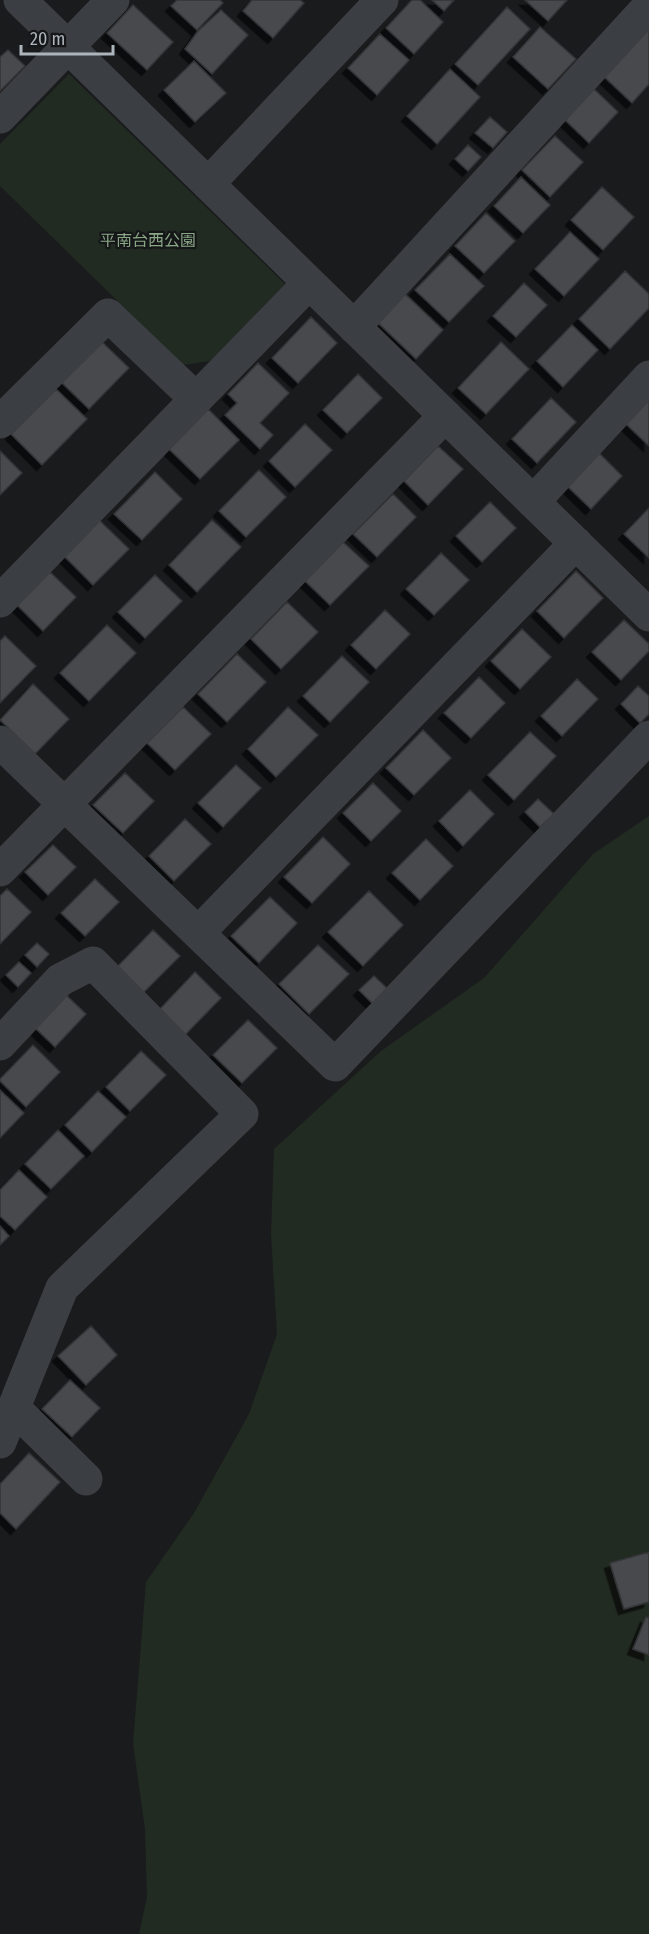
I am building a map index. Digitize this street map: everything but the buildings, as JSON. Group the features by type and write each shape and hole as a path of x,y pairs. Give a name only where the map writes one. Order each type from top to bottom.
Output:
{"street":[{"path":"20,0 649,615"},
{"path":"0,117 113,0"},
{"path":"208,184 382,0"},
{"path":"354,327 649,6"},
{"path":"0,601 309,283"},
{"path":"0,422 108,315 196,399"},
{"path":"533,502 649,377"},
{"path":"0,870 445,416"},
{"path":"198,933 576,543"},
{"path":"0,742 335,1065 649,737"},
{"path":"0,1044 60,980 93,963 242,1114 63,1288 0,1443"},
{"path":"14,1408 86,1479"}],"green space":[{"name":"平南台西公園","path":"69,74 285,284 210,361 183,365 0,186 0,144"},
{"path":"649,816 649,1934 139,1934 147,1897 145,1829 133,1743 146,1582 194,1513 249,1414 277,1334 271,1234 274,1149 381,1051 484,978 593,854"}]}
